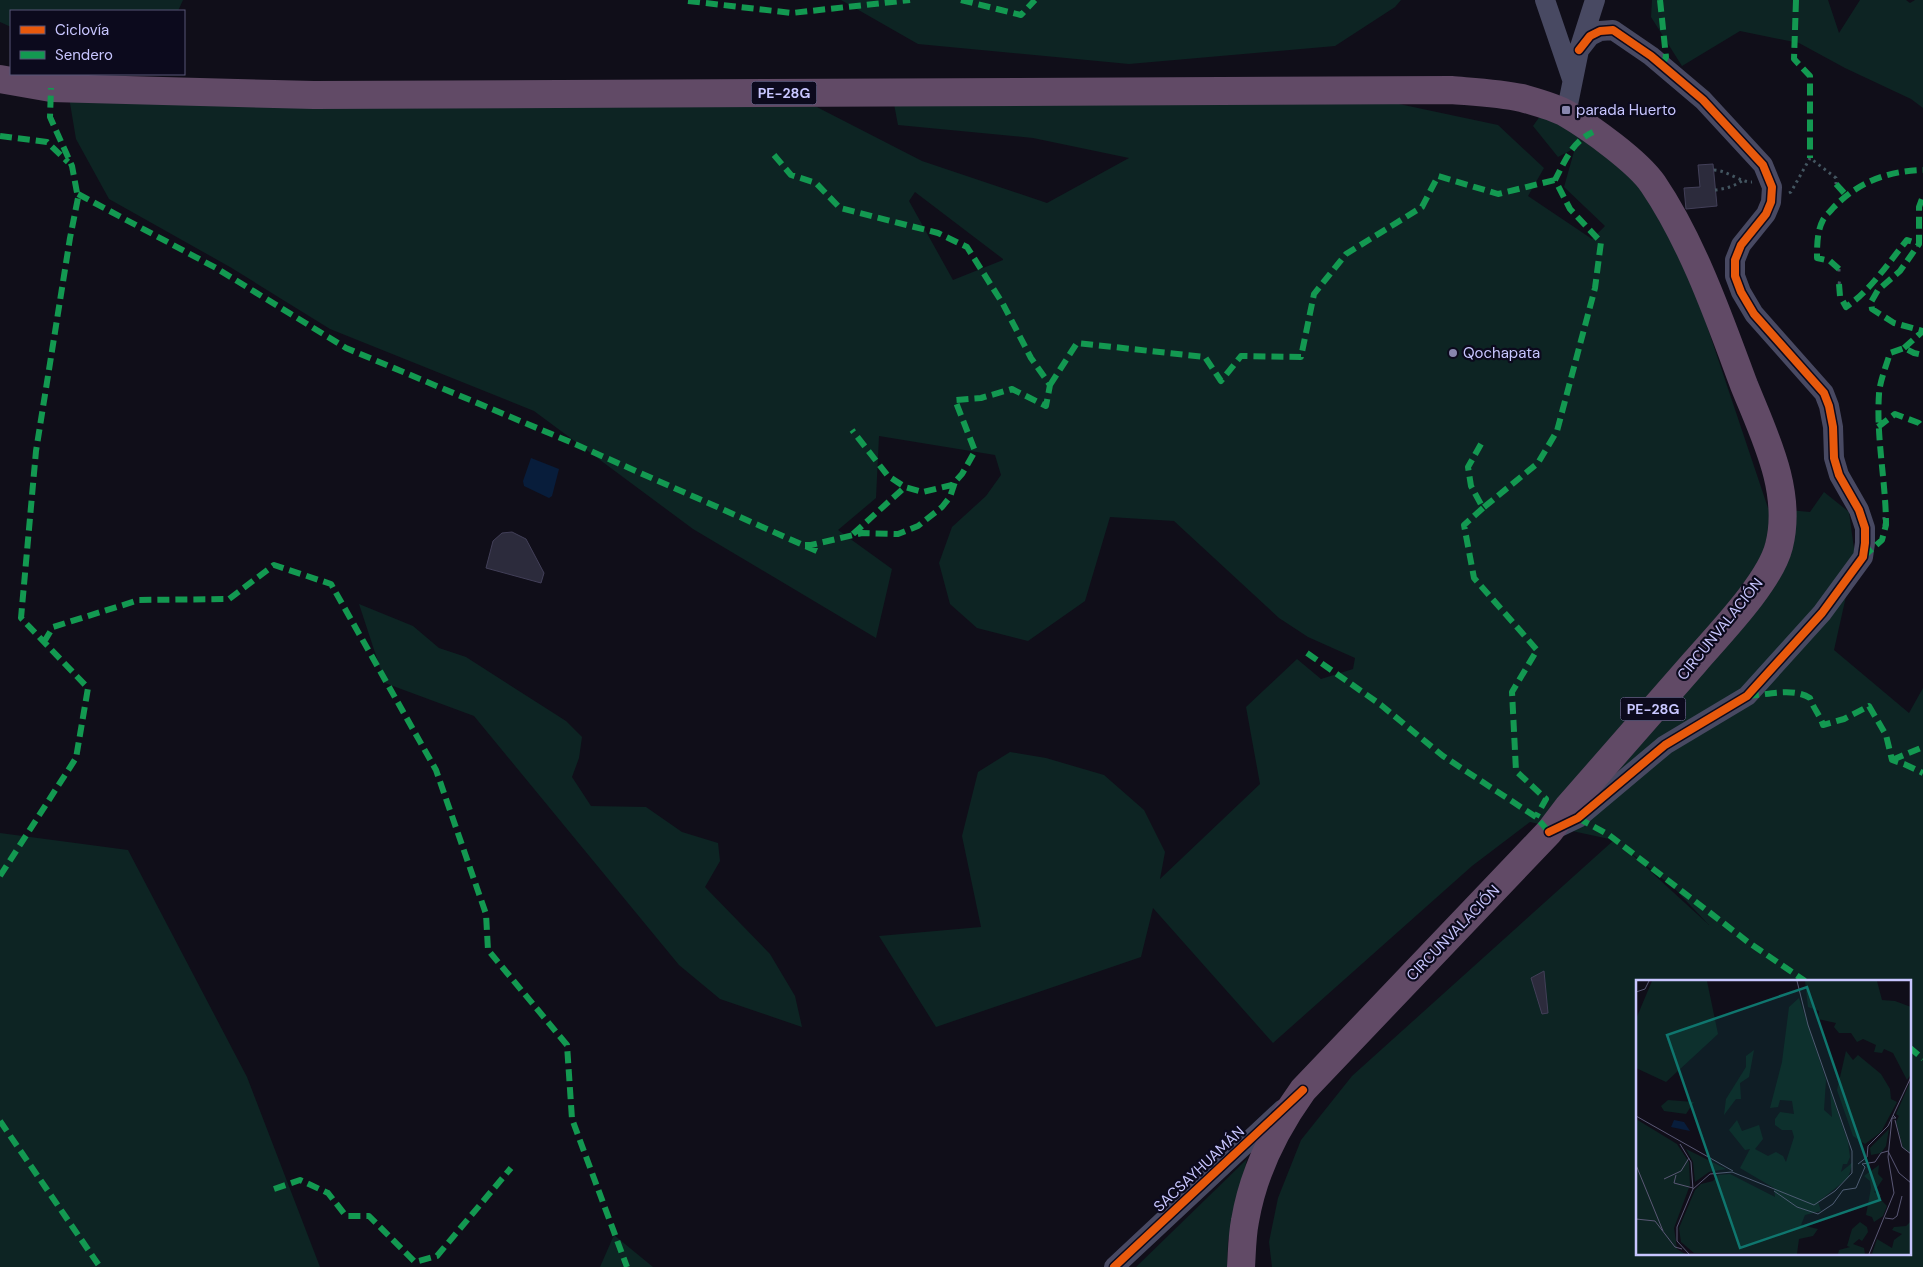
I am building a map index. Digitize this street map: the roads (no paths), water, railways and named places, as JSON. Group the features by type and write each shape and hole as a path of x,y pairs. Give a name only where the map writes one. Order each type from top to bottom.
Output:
{"highway":[{"name":"PE-28G","path":"0,79 51,88 314,95 1451,90 1492,93 1523,98 1566,114"},
{"name":"CIRCUNVALACIÓN","path":"1241,1267 1245,1221 1258,1172 1285,1116 1303,1090 1550,832 1568,807 1732,618 1762,580 1778,548 1784,516 1780,487 1770,451 1727,340 1682,234 1651,182 1625,156 1566,114"}],"street":[{"path":"1545,0 1572,81"},
{"path":"1566,114 1578,50 1595,0"},
{"path":"1550,832 1578,818 1665,745 1747,696 1822,613 1863,557 1865,543 1865,528 1859,510 1839,475 1834,458 1833,427 1829,406 1824,393 1754,314 1741,292 1736,276 1736,260 1741,245 1766,214 1771,202 1772,187 1763,165 1702,100 1651,56 1613,30 1600,30 1590,36 1578,50"},
{"name":"SACSAYHUAMÁN","path":"1114,1267 1303,1090"}],"water":[{"path":"531,458 559,469 552,496 549,498 524,486 523,481"}],"place":[{"name":"parada Huerto","path":"1566,110"},
{"name":"Qochapata","path":"1453,353"}]}
